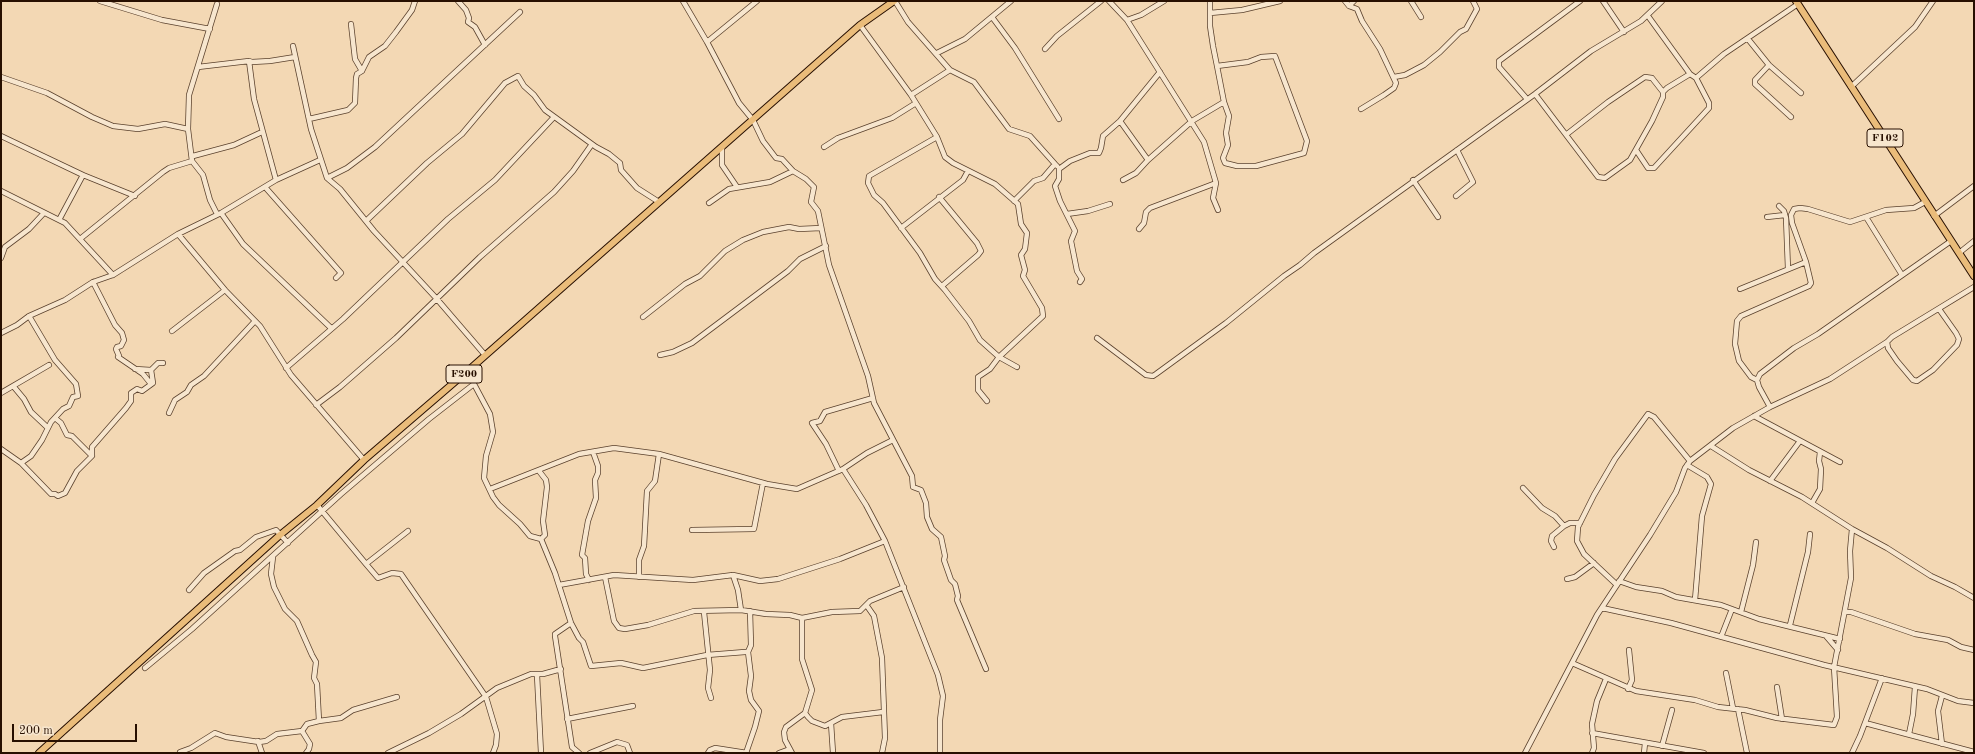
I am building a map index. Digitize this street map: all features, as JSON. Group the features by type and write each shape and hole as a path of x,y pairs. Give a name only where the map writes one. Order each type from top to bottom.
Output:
{"main road":[{"name":"F200","path":"39,753 280,535 317,505 364,460 722,148 860,25 894,1"},
{"name":"F102","path":"1797,3 1974,276"}],"street":[{"path":"100,1 167,21 210,29"},
{"path":"310,119 348,110 352,107 356,95 357,74 362,71 370,57 385,46 412,10 415,1"},
{"path":"458,1 466,10 469,18 468,22 475,28 485,45"},
{"path":"683,1 707,42 739,103 753,120 763,141 776,158 782,159 793,171 806,179 814,187 811,202 818,211 835,286 864,364 873,398 893,440 899,447 912,476 913,487 921,490 926,503 927,516 932,529 941,537 945,556 944,560 951,580 955,584 958,596 957,600 986,669"},
{"path":"707,42 757,1"},
{"path":"894,1 908,22 937,53 950,70 974,82 1008,129 1030,136 1059,169 1059,179 1055,186 1060,201 1075,231 1071,237 1071,241 1077,271 1082,279 1080,282"},
{"path":"937,53 965,39 1011,1"},
{"path":"1045,49 1057,36 1101,1"},
{"path":"1109,1 1127,20 1204,142 1216,183 1213,198 1218,210"},
{"path":"1127,20 1141,15 1164,1"},
{"path":"1210,1 1210,26 1217,66 1224,102 1229,116 1226,133 1228,145 1223,158 1225,163 1237,166 1256,166 1304,153 1307,141 1275,56 1261,57 1248,62 1217,66"},
{"path":"1210,13 1242,10 1280,1"},
{"path":"1345,1 1349,6 1357,9 1396,83 1394,88 1361,109"},
{"path":"1349,6 1354,1"},
{"path":"1411,1 1421,17"},
{"path":"1394,77 1405,75 1424,65 1440,52 1460,32 1466,29 1477,9 1473,1"},
{"path":"1527,99 1499,67 1499,60 1580,1"},
{"path":"1603,1 1624,32"},
{"path":"1097,338 1146,375 1149,376 1156,374 1226,324 1284,276 1300,266 1314,252 1535,94 1591,51 1648,16 1662,1"},
{"path":"1851,87 1916,27 1933,1"},
{"path":"1696,78 1724,54 1748,39 1797,3"},
{"path":"217,4 189,95 188,129 193,158 203,175 210,200 219,214 243,244 331,328"},
{"path":"327,178 347,168 375,147 520,12"},
{"path":"1636,150 1648,168 1654,168 1709,108 1709,103 1696,78 1690,74 1648,16"},
{"path":"992,17 1015,48 1059,119"},
{"path":"352,24 355,59 362,71"},
{"path":"860,25 911,95 937,137 945,157 968,171 995,184 1018,204 1021,224 1027,233 1021,256 1026,270 1023,276 1042,308 1043,316 999,357 990,369 978,377 978,390 987,401"},
{"path":"1748,39 1769,65 1801,93"},
{"path":"293,46 320,160 327,178 340,189 366,221 404,261 485,355"},
{"path":"198,67 249,61 259,62 295,57"},
{"path":"249,61 254,99 276,180"},
{"path":"1769,65 1755,80 1754,84 1792,117"},
{"path":"911,95 950,70"},
{"path":"1059,169 1070,161 1090,153 1099,152 1103,136 1120,121 1160,72"},
{"path":"1535,94 1567,134 1598,177 1602,179 1622,167 1636,150 1658,110 1664,92 1667,88 1690,74"},
{"path":"366,221 427,163 462,134 505,83 518,76 524,86 554,117 564,122 592,144 609,154 620,163 621,170 637,188 659,202"},
{"path":"1,77 47,93 92,117 113,126 138,129 165,124 188,129"},
{"path":"1567,134 1608,102 1645,77 1652,78 1664,92"},
{"path":"1123,180 1136,174 1148,160 1192,122 1224,102"},
{"path":"824,147 838,138 892,118 916,103"},
{"path":"286,368 343,319 448,219 495,180 554,117"},
{"path":"1120,121 1148,160"},
{"path":"80,239 169,168 193,158 234,145 262,132"},
{"path":"1,136 83,175 135,196"},
{"path":"937,137 868,178 868,182 874,195 926,262 935,279 969,320 980,340 999,357 1017,366"},
{"path":"316,404 340,387 402,333 436,298 554,192 592,144"},
{"path":"722,148 722,165 737,187"},
{"path":"1456,196 1473,182 1457,150"},
{"path":"1,332 17,325 29,316 65,300 93,282 113,274 178,234 219,214 265,188 276,180 320,160"},
{"path":"1014,201 1034,181 1043,178 1055,164"},
{"path":"709,203 737,187 770,182 793,171"},
{"path":"901,228 939,197 963,180 968,171"},
{"path":"59,220 83,175"},
{"path":"1413,180 1438,217"},
{"path":"1139,229 1144,223 1146,212 1150,208 1216,183"},
{"path":"1934,216 1974,186"},
{"path":"265,188 341,273 336,278"},
{"path":"1,191 44,214 59,220 71,228 113,274"},
{"path":"939,197 977,243 981,251 942,286"},
{"path":"1757,380 1751,378 1739,361 1735,344 1737,321 1741,316 1809,286 1811,283 1806,262 1792,223 1791,215 1794,210 1800,208 1808,209 1850,222 1886,210 1914,208 1925,202"},
{"path":"1067,214 1088,211 1110,204"},
{"path":"1780,206 1785,215 1788,268"},
{"path":"1,258 5,247 29,229 44,214"},
{"path":"1767,217 1785,215"},
{"path":"1866,217 1902,275"},
{"path":"643,317 685,284 700,276 725,251 743,240 763,232 789,227 799,229 821,228"},
{"path":"178,234 225,290 255,321 286,368 364,460"},
{"path":"1770,407 1759,387 1757,380 1760,374 1794,348 1818,334 1951,241"},
{"path":"1959,253 1974,241"},
{"path":"660,355 682,349 697,340 725,319 736,308 788,271 800,259 826,246"},
{"path":"1740,289 1788,268 1806,262"},
{"path":"93,282 115,325 122,333 124,340 121,346 117,347 116,349 119,356 118,358 143,374 151,384"},
{"path":"1525,753 1602,608 1673,497 1688,463 1733,428 1770,407 1830,379 1974,287"},
{"path":"172,331 225,290"},
{"path":"1887,342 1888,348 1910,378 1917,381 1926,375 1957,345 1959,339 1939,309"},
{"path":"21,463 31,456 48,428 63,408 69,406 73,397 78,396 78,389 55,360 29,316"},
{"path":"169,413 175,400 208,372 255,321"},
{"path":"135,369 151,370 158,363 163,363"},
{"path":"1,393 49,365"},
{"path":"471,368 474,384 483,398 490,414 494,432 487,451 484,478 493,497 499,505 520,524 530,536 540,539"},
{"path":"1,449 21,463 51,494 58,496 65,493 77,471 92,456 92,447 131,401 132,393 137,389 142,391 153,383 151,370"},
{"path":"145,668 429,419 474,384"},
{"path":"14,386 24,399 31,412 48,428"},
{"path":"873,398 826,412 820,421 812,422 841,470 866,505 885,541 904,587 941,686 943,696 940,725 940,753"},
{"path":"1695,600 1702,516 1710,484 1707,477 1688,463 1654,417 1650,414 1646,415 1629,443 1612,464 1580,523 1577,532 1579,546 1594,563 1618,583 1662,591 1676,597 1732,608 1759,619 1840,639"},
{"path":"1754,416 1840,462"},
{"path":"55,418 61,423 67,435 72,436 92,456"},
{"path":"490,489 579,454 619,448 659,454 763,483 797,489 841,470 871,450 893,440"},
{"path":"1770,481 1800,441"},
{"path":"1711,446 1730,459 1812,503 1852,529 1887,548 1932,576 1974,598"},
{"path":"589,580 586,574 585,558 582,555 588,521 596,498 595,480 598,474 598,466 593,452"},
{"path":"1812,503 1820,489 1821,469 1818,461 1820,452"},
{"path":"639,577 639,560 644,546 647,491 655,481 659,454"},
{"path":"539,471 546,480 547,487 543,521 545,535 540,539"},
{"path":"692,530 754,529 763,483"},
{"path":"1523,488 1542,508 1554,516 1564,526"},
{"path":"317,505 378,578 392,573 401,574 486,697 496,734 496,745 493,753"},
{"path":"1554,548 1551,541 1552,536 1570,523 1580,523"},
{"path":"1572,663 1628,689 1695,700 1718,707 1736,709 1782,719 1831,726 1836,723 1837,699 1834,667 1851,578 1850,551 1852,529"},
{"path":"189,590 204,573 235,551 240,550 256,537 276,530 288,543"},
{"path":"366,564 408,531"},
{"path":"1790,626 1808,552 1810,534"},
{"path":"540,539 559,585 571,623 578,638 584,642 590,666 621,663 643,668 707,655 748,652"},
{"path":"559,585 605,576 693,580 733,575 760,580 778,579 840,559 885,541"},
{"path":"1741,612 1753,565 1756,542"},
{"path":"273,556 271,574 274,587 285,609 297,621 316,662 314,678 318,691 317,703 319,721"},
{"path":"1566,579 1575,577 1594,563"},
{"path":"733,575 738,590 741,610"},
{"path":"605,576 614,621 617,626 622,629 642,627 690,612 741,610 766,614 790,615 802,618 832,612 860,611 874,599 904,587"},
{"path":"867,606 874,616 882,658 884,696 882,712 885,738 882,753"},
{"path":"1602,608 1671,623 1834,667 1882,678 1958,701 1974,703"},
{"path":"1721,637 1732,608"},
{"path":"708,753 710,750 715,748 747,753 755,727 759,711 751,700 749,691 751,676 748,652 750,645 750,611"},
{"path":"704,612 707,655 710,670 708,688 711,698"},
{"path":"1845,612 1851,612 1915,634 1948,640 1961,647 1974,650"},
{"path":"779,753 791,751 785,740 786,727 805,713 812,690 802,659 802,618"},
{"path":"571,623 555,634 572,746 579,753"},
{"path":"1825,635 1838,650"},
{"path":"1628,689 1632,680 1629,650"},
{"path":"388,753 429,733 461,714 486,697 490,692 532,674 537,675 561,669"},
{"path":"1726,673 1747,753"},
{"path":"537,675 541,753"},
{"path":"1852,753 1882,678"},
{"path":"1592,753 1594,748 1592,724 1606,679"},
{"path":"1777,687 1782,719"},
{"path":"1909,734 1913,714 1915,687"},
{"path":"1942,696 1938,711 1942,744"},
{"path":"180,752 191,748 215,733 226,737 266,741 277,734 302,731 307,724 341,718 353,710 397,697"},
{"path":"567,719 633,706"},
{"path":"1662,746 1672,710"},
{"path":"805,713 812,721 825,726 842,717 882,712"},
{"path":"831,723 833,753"},
{"path":"1865,723 1974,752"},
{"path":"302,731 310,744 306,753"},
{"path":"1592,733 1704,753"},
{"path":"258,741 262,753"},
{"path":"590,753 617,742 627,745 630,753"},
{"path":"1644,753 1645,743"}]}
